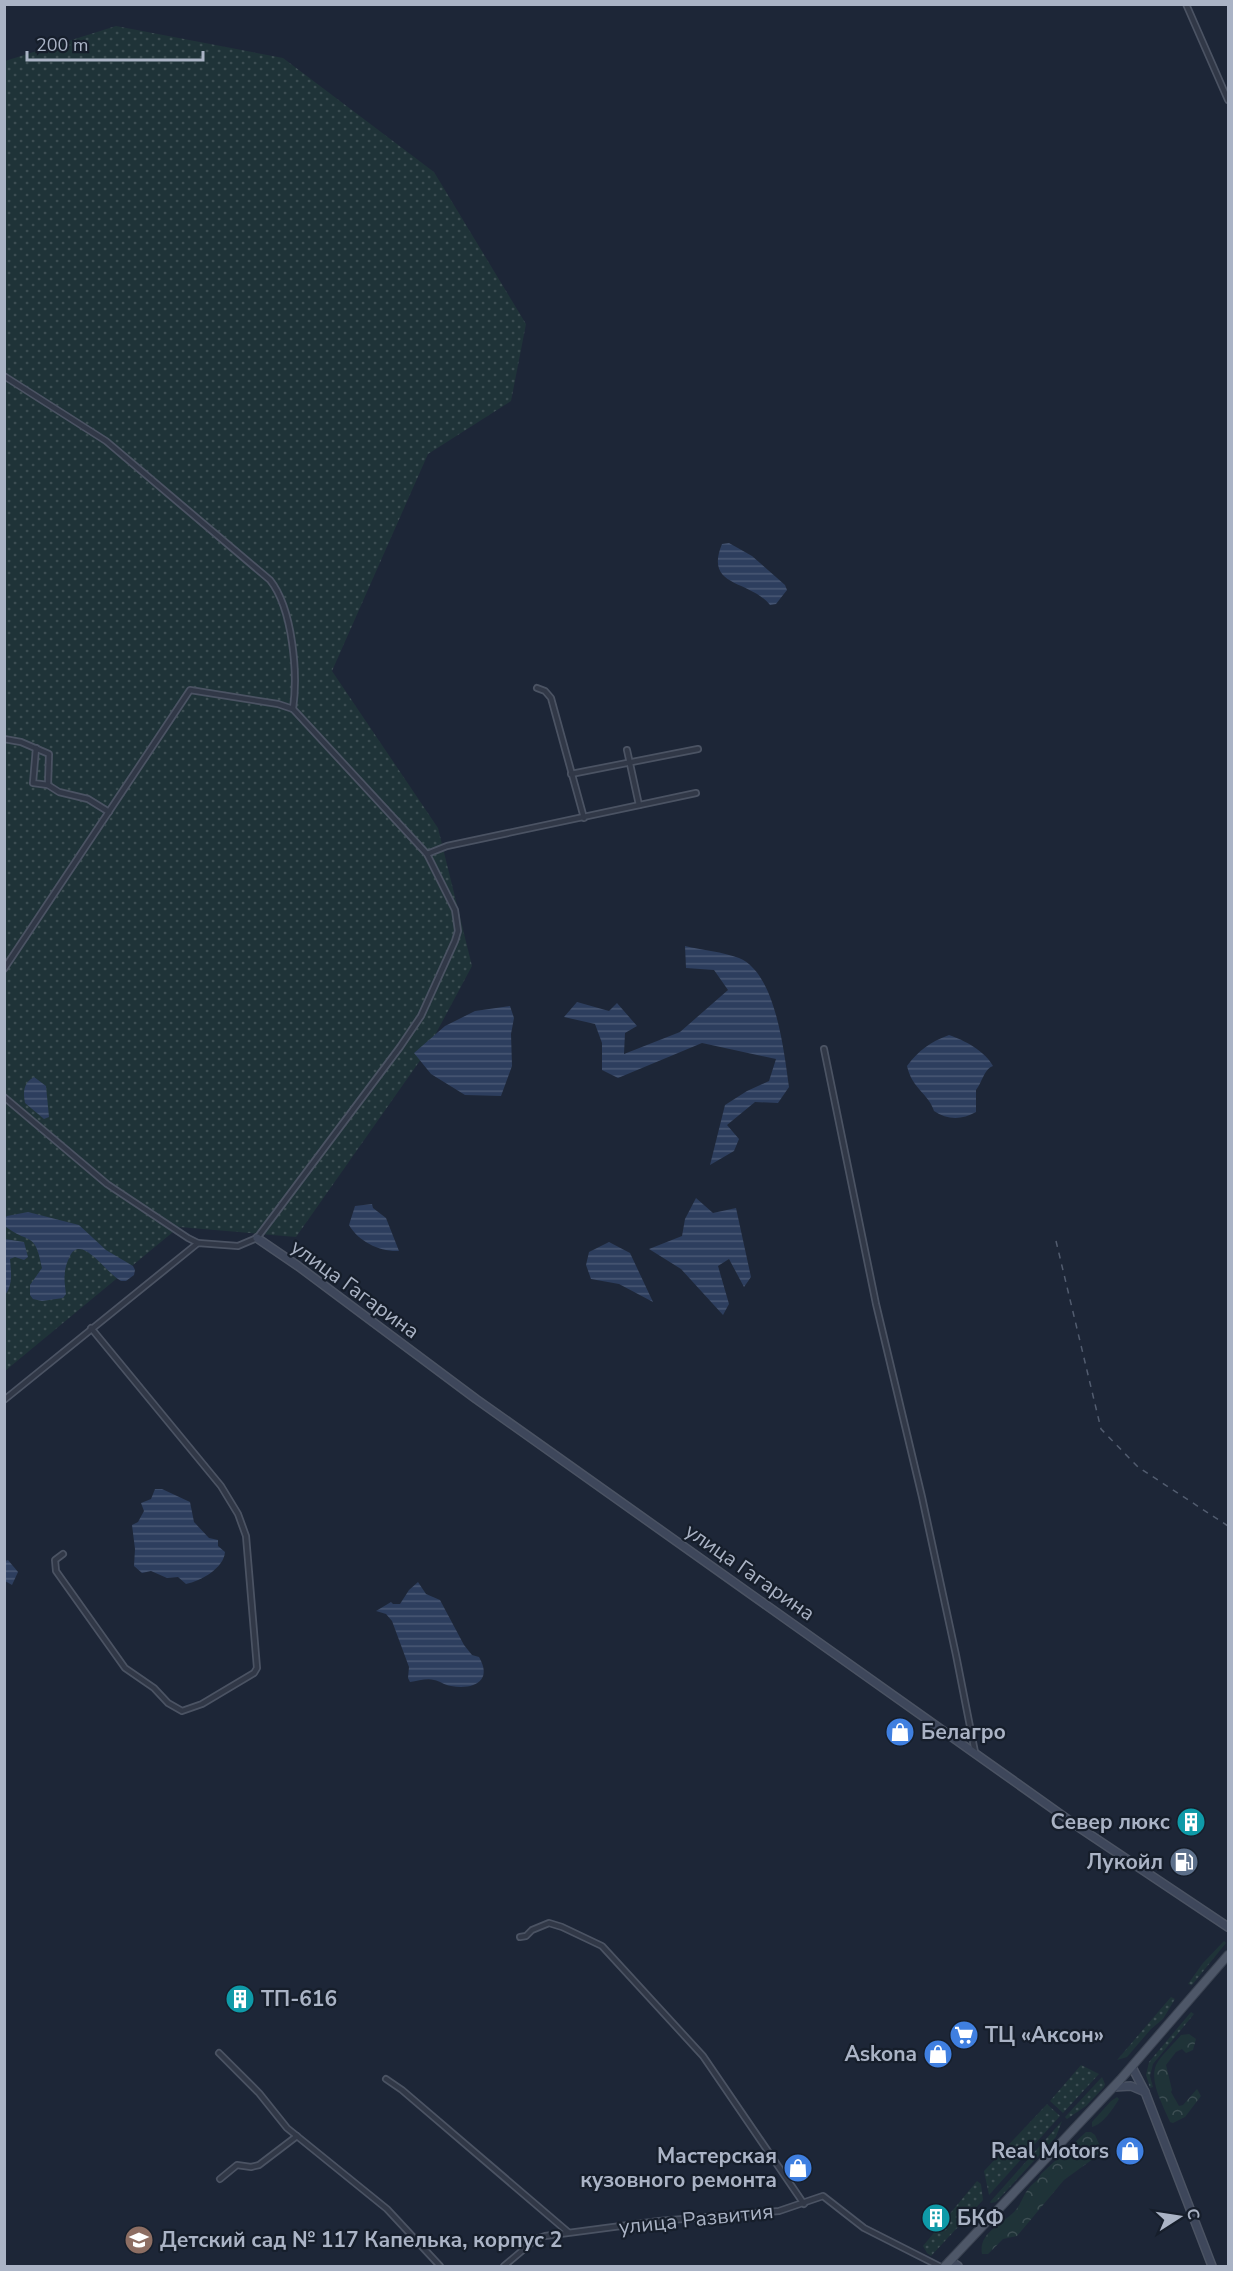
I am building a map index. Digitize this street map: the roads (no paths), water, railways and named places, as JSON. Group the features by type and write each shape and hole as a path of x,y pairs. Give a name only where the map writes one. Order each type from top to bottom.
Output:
{"main road":[{"path":"947,2264 1114,2087 1228,1955"}],"street":[{"path":"1186,4 1228,100"},
{"path":"4,376 106,441 270,580 283,605 291,635 295,695 293,710"},
{"path":"537,688 545,691 551,698 584,818"},
{"path":"4,969 190,690 278,704 293,710 427,854 451,900 458,931 440,979 421,1016 400,1047 257,1238 238,1246 198,1243 188,1238 107,1184 4,1097"},
{"path":"4,739 50,754 48,785"},
{"path":"36,748 33,783 48,785 59,792 88,799 109,812"},
{"path":"571,774 698,749"},
{"path":"627,750 639,805"},
{"path":"427,854 447,846 696,792"},
{"path":"824,1049 876,1304 922,1497 975,1752"},
{"name":"улица Гагарина","path":"257,1238 476,1399 1080,1828 1228,1927"},
{"path":"4,1400 198,1243"},
{"path":"63,1554 56,1560 56,1571 76,1600 125,1668 154,1688 168,1703 182,1711 202,1704 254,1673 257,1668 246,1536 238,1514 221,1486 92,1328"},
{"path":"520,1937 526,1936 532,1929 549,1923 602,1946 703,2056 804,2204"},
{"path":"219,2053 297,2136 387,2209 440,2266"},
{"path":"1132,2067 1144,2092 1212,2266"},
{"path":"386,2079 402,2090 567,2232"},
{"path":"1114,2087 1131,2086 1144,2092"},
{"path":"220,2179 237,2165 251,2167 259,2165 297,2136"},
{"name":"улица Развития","path":"504,2266 536,2239 567,2232 779,2211 823,2196 864,2228 939,2266"},
{"path":"947,2264 958,2266"}],"water":[{"path":"729,543 752,556 785,585 787,590 776,604 770,605 761,597 724,576 719,568 718,558 722,544"},
{"path":"685,946 739,958 752,966 770,996 776,1015 789,1087 778,1103 755,1102 727,1125 739,1139 734,1151 710,1165 725,1105 769,1081 776,1059 702,1043 618,1078 602,1070 602,1043 595,1024 564,1017 577,1002 609,1011 617,1003 637,1026 625,1033 624,1054 680,1032 728,990 714,970 686,968"},
{"path":"510,1006 514,1018 511,1034 512,1066 501,1096 465,1095 431,1074 414,1053 445,1026 475,1011"},
{"path":"949,1035 974,1047 993,1066 987,1070 976,1090 976,1112 960,1118 944,1116 934,1111 932,1105 916,1086 907,1066 925,1047"},
{"path":"34,1077 46,1086 49,1117 44,1119 25,1103 25,1088"},
{"path":"696,1198 713,1213 736,1208 751,1277 744,1287 729,1259 718,1266 729,1304 723,1315 681,1269 649,1249 682,1236 685,1219"},
{"path":"372,1204 373,1208 386,1218 399,1251 385,1250 371,1245 358,1236 349,1225 355,1206"},
{"path":"28,1212 79,1225 106,1250 133,1266 134,1275 126,1281 121,1281 87,1252 80,1249 75,1250 65,1270 66,1294 63,1298 42,1301 33,1299 30,1295 30,1285 42,1268 37,1248 30,1240 5,1226 7,1216"},
{"path":"5,1239 24,1242 28,1257 24,1260 15,1257 10,1259 10,1283 5,1295"},
{"path":"609,1242 630,1253 653,1302 619,1284 591,1279 586,1265 589,1252"},
{"path":"155,1489 162,1489 190,1502 194,1522 209,1538 218,1540 218,1546 225,1552 221,1563 205,1577 186,1584 178,1577 167,1578 151,1571 142,1573 134,1566 135,1549 132,1525 138,1522 144,1511 141,1503 151,1499"},
{"path":"8,1560 18,1572 12,1585 5,1581 5,1561"},
{"path":"418,1582 426,1594 440,1600 464,1645 472,1655 479,1657 484,1672 479,1682 474,1685 459,1687 431,1679 410,1682 409,1667 392,1621 386,1614 376,1611 391,1602 400,1604 409,1590"}],"railway":[{"path":"1056,1241 1101,1429 1138,1467 1228,1526"}],"place":[{"name":"Белагро","path":"900,1732"},
{"name":"Север люкс","path":"1191,1822"},
{"name":"Лукойл","path":"1184,1862"},
{"name":"ТП-616","path":"240,1999"},
{"name":"ТЦ «Аксон»","path":"964,2035"},
{"name":"Askona","path":"938,2054"},
{"name":"Real Motors","path":"1130,2151"},
{"name":"Мастерская кузовного ремонта","path":"798,2168"},
{"name":"БКФ","path":"936,2218"},
{"name":"Детский сад № 117 Капелька, корпус 2","path":"139,2240"}]}
